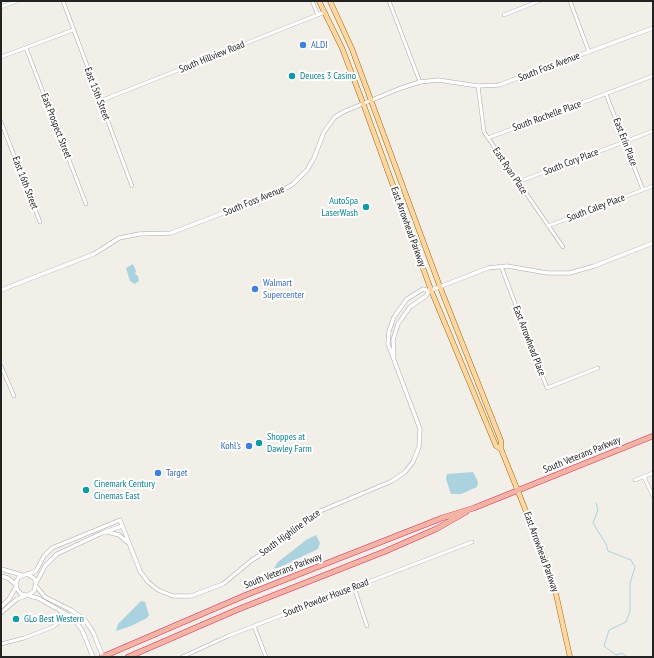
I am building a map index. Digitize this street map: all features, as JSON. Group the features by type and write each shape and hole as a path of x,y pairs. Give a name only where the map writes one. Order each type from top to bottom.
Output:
{"highway":[{"name":"South Veterans Parkway","path":"103,657 246,595 442,518 474,508 518,491 653,436"},
{"name":"South Veterans Parkway","path":"128,657 239,609 386,551 436,529 474,508"}],"main road":[{"name":"East Arrowhead Parkway","path":"319,1 342,48 430,290 496,446 502,449"},
{"name":"East Arrowhead Parkway","path":"330,1 348,38 440,286 501,441 502,449 552,581 570,657"}],"street":[{"path":"1,7 17,1"},
{"name":"East 15th Street","path":"63,1 132,186"},
{"path":"312,1 318,15"},
{"path":"389,1 420,82"},
{"path":"504,15 539,1"},
{"path":"570,1 589,52"},
{"name":"South Hillview Road","path":"100,101 325,12"},
{"name":"South Foss Avenue","path":"1,290 94,254 119,238 139,234 171,233 283,190 293,184 307,170 314,158 324,132 332,120 344,112 363,103 407,85 420,82 444,80 478,86 506,83 653,28"},
{"path":"1,57 73,30"},
{"name":"East Prospect Street","path":"26,48 86,204"},
{"name":"South Rochelle Place","path":"488,138 653,76"},
{"name":"East Ryan Place","path":"478,86 482,127 563,247"},
{"name":"East Erin Place","path":"606,94 643,190"},
{"name":"East 16th Street","path":"1,122 40,222"},
{"name":"South Cory Place","path":"518,182 653,131"},
{"name":"South Caley Place","path":"548,226 653,186"},
{"path":"430,290 483,269 501,266 514,266 547,274 570,273 594,266 653,243"},
{"name":"East Arrowhead Place","path":"501,266 547,388 598,368"},
{"name":"South Highline Place","path":"27,574 36,571 46,553 57,545 120,520 142,575 154,586 173,596 196,595 228,582 254,559 278,544 318,512 386,484 401,476 409,469 416,457 420,435 416,416 388,344 389,331 394,317 403,302 423,289 430,290 426,296 410,307 400,320 393,340 394,359"},
{"path":"1,366 14,396"},
{"path":"635,480 653,473"},
{"path":"644,477 653,496"},
{"path":"1,613 17,599 34,591 43,570 54,556 102,533 122,526"},
{"path":"102,533 114,533 119,535 131,548"},
{"name":"South Powder House Road","path":"182,657 213,642 472,542"},
{"path":"1,569 22,575 27,574 34,578 45,598 71,610 85,620 92,628 103,657"},
{"path":"1,607 10,599 18,579 22,575"},
{"path":"1,576 8,578 16,586 18,592 65,613 79,625 94,657"},
{"path":"354,588 367,626"},
{"path":"1,644 24,638 53,627 65,613"},
{"path":"254,626 266,657"}],"water":[{"path":"133,264 136,271 135,274 138,276 139,281 135,284 130,281 126,268"},
{"path":"473,472 478,482 477,487 461,494 451,494 446,479 447,474"},
{"path":"316,535 320,543 318,549 278,568 274,568 278,562 306,540"},
{"path":"141,601 145,602 149,615 147,618 116,631 118,624"}],"waterway":[{"path":"596,503 598,510 593,523 606,544 608,551 631,560 635,567 630,583 630,611 626,622 609,630 604,646 616,655 622,653 627,657"}],"place":[{"name":"ALDI","path":"303,45"},
{"name":"Deuces 3 Casino","path":"292,76"},
{"name":"AutoSpa LaserWash","path":"366,207"},
{"name":"Walmart Supercenter","path":"255,289"},
{"name":"Shoppes at Dawley Farm","path":"259,443"},
{"name":"Kohl's","path":"249,446"},
{"name":"Target","path":"158,473"},
{"name":"Cinemark Century Cinemas East","path":"86,490"},
{"name":"GLo Best Western","path":"16,619"}]}
